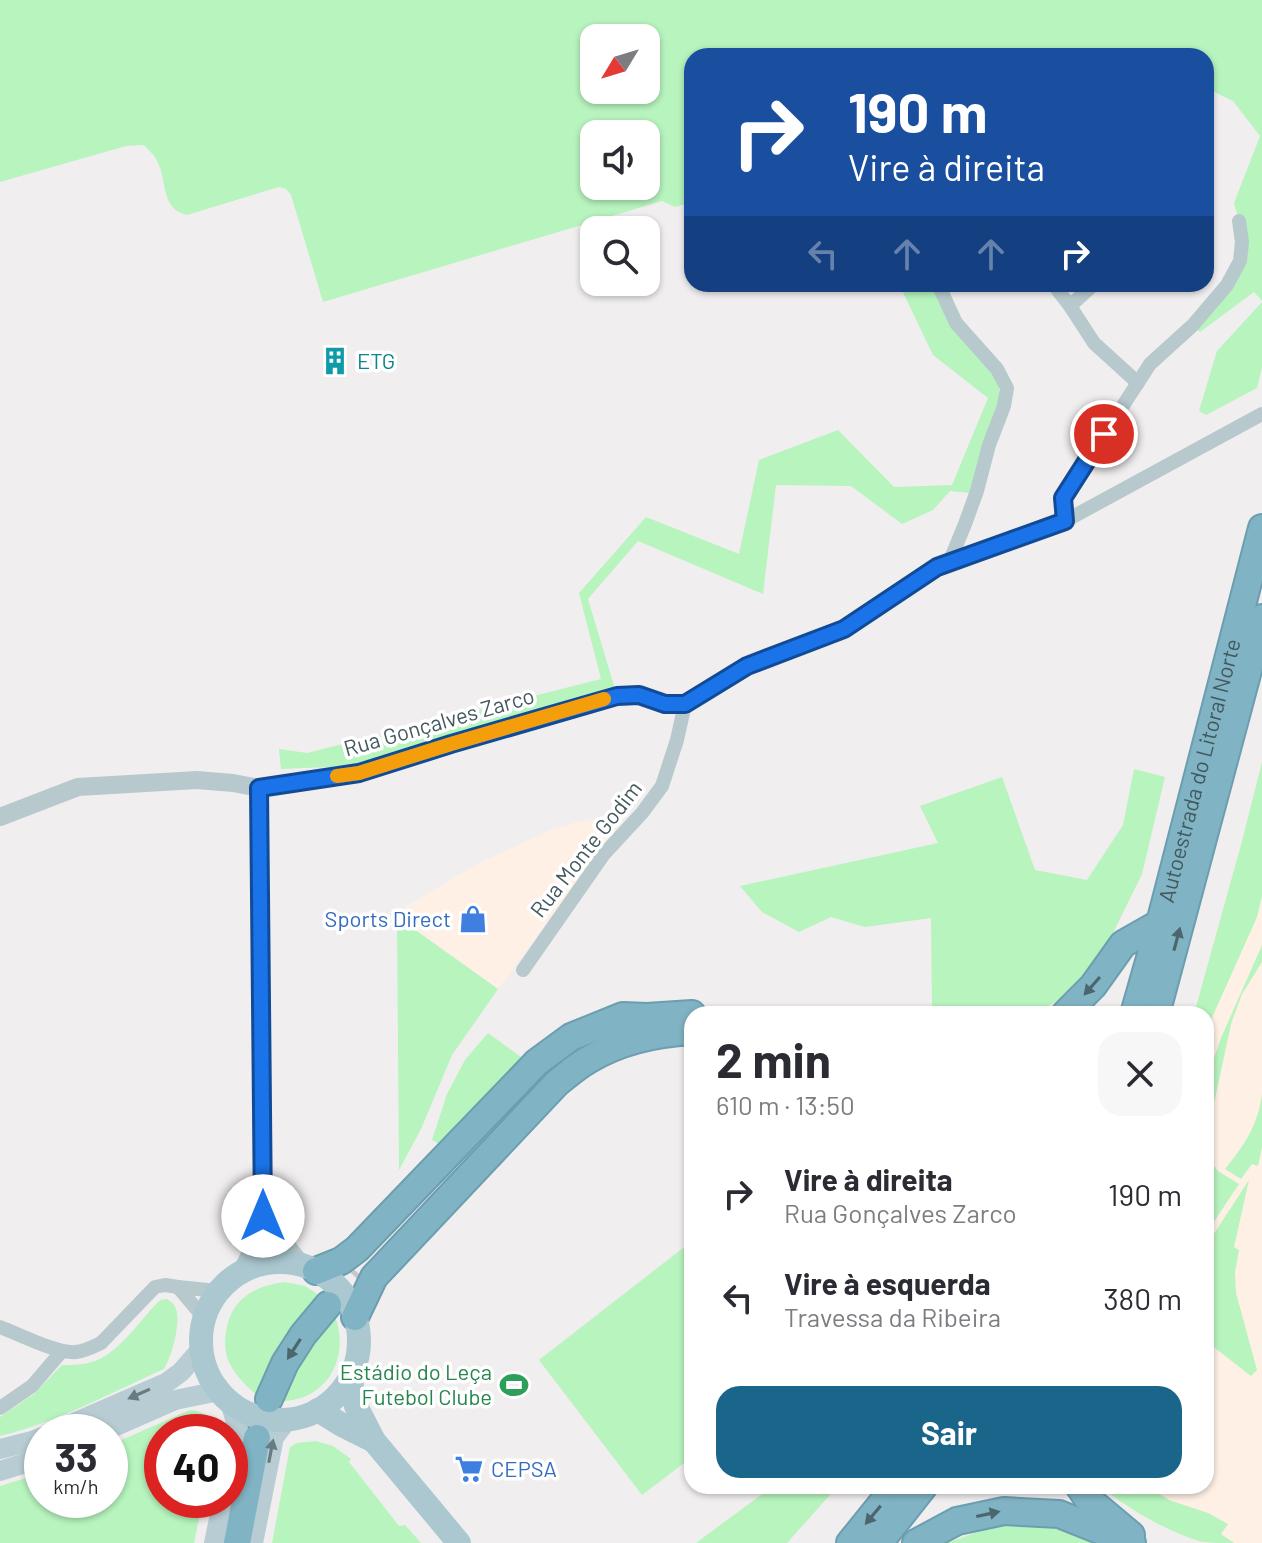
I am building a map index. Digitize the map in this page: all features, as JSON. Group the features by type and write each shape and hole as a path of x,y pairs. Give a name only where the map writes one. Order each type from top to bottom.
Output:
{"highway":[{"name":"Autoestrada do Litoral Norte","path":"1136,1006 1262,528"},
{"name":"Autoestrada do Litoral Norte","path":"1158,1006 1262,618"},
{"path":"1073,1006 1093,986 1123,944 1160,923"},
{"path":"309,1268 341,1261 357,1249 537,1062 571,1037 623,1016 684,1015"},
{"path":"358,1273 565,1059 647,1017"},
{"path":"355,1317 374,1277 557,1083 587,1060 612,1047 640,1038 684,1032"},
{"path":"269,1399 285,1363 328,1305"},
{"path":"237,1543 257,1438"},
{"path":"850,1543 890,1494"},
{"path":"879,1543 918,1494"},
{"path":"1085,1494 1140,1543"},
{"path":"916,1543 957,1521 1004,1511 1059,1514 1132,1543"}],"main road":[{"path":"287,1262 309,1268 329,1279 340,1290 355,1317 358,1348 350,1377 331,1401 304,1416 273,1420 243,1411 225,1397 211,1379 205,1364 201,1334 210,1304 229,1280 256,1265 287,1262"},
{"path":"95,1414 166,1383 181,1372 201,1349"},
{"path":"350,1377 356,1406 374,1441 459,1543"},
{"path":"128,1421 193,1395 225,1397"},
{"path":"225,1397 232,1414"},
{"path":"318,1410 374,1441"},
{"path":"253,1543 274,1437 288,1419"},
{"path":"0,1449 24,1443"},
{"path":"0,1471 24,1464"},
{"path":"214,1543 219,1518"}],"street":[{"path":"1065,521 1063,498 1150,364 1193,325 1227,285 1240,261 1242,242 1239,221"},
{"path":"942,292 956,323 997,369 1007,388 977,491 949,563"},
{"path":"1059,292 1094,343 1138,383"},
{"path":"1070,306 1085,292"},
{"path":"685,704 747,666 844,629 937,567 1065,521 1262,414"},
{"name":"Rua Gonçalves Zarco","path":"0,817 78,787 197,780 259,788 359,773 617,696 639,695 665,704 685,704"},
{"name":"Rua Monte Godim","path":"523,970 604,854 662,786 685,704"},
{"path":"242,1271 256,1242 263,1216 259,788"},
{"path":"263,1216 280,1239 309,1268"},
{"path":"0,1327 62,1351 75,1352 101,1343 155,1287 165,1285 218,1291"},
{"path":"178,1287 204,1318"},
{"path":"0,1408 32,1386 62,1351"}],"shaded area":[{"path":"1262,762 1262,1543 1204,1543 1152,1521 1112,1494 1214,1494 1214,1006 1196,1006"},
{"path":"625,816 498,989 397,916 397,912 479,863 551,830 577,822"}],"green space":[{"path":"0,0 1262,0 1262,301 1254,292 1200,332 1193,325 1240,261 1239,221 1234,203 1260,136 1233,101 1214,92 1214,48 684,48 684,204 675,207 662,201 612,216 580,216 580,225 323,302 291,195 286,189 279,187 187,215 172,207 156,159 144,145 126,146 0,182"},
{"path":"903,292 935,292 950,326 996,376 999,408 970,493 950,491 933,510 902,524 851,486 776,485 763,594 638,541 588,599 615,689 354,766 281,769 279,749 307,753 601,679 579,593 646,517 739,554 759,460 838,430 894,487 952,485 988,398 933,355"},
{"path":"1262,302 1262,367 1257,388 1206,415 1199,411 1217,351"},
{"path":"1262,762 1262,896 1257,917 1214,1013 1214,1006 1196,1006"},
{"path":"1134,769 1165,777 1142,874 1091,978 1049,1006 932,1006 931,918 865,927 831,917 799,932 762,912 740,886 938,843 920,806 1002,777 1035,870 1087,880 1123,825"},
{"path":"397,917 498,989 452,1055 421,1129 399,1170"},
{"path":"1262,945 1262,962 1242,994 1231,1024 1214,1101 1214,1058"},
{"path":"488,1033 521,1057 443,1146 432,1140 447,1094 465,1060"},
{"path":"1262,1094 1262,1147 1258,1166 1252,1164 1241,1179 1225,1169 1249,1134"},
{"path":"1214,1166 1239,1184 1214,1222"},
{"path":"1249,1180 1234,1247 1239,1250 1235,1272 1236,1293 1257,1370 1251,1376 1214,1347 1214,1234"},
{"path":"684,1247 684,1463 642,1495 539,1360"},
{"path":"284,1282 305,1286 322,1297 259,1397 240,1379 227,1357 227,1326 241,1300 264,1286"},
{"path":"167,1299 173,1303 177,1315 173,1348 164,1369 65,1414 24,1414 24,1429 0,1436 0,1417 34,1394 62,1365 87,1363 104,1357 161,1300"},
{"path":"334,1314 340,1346 330,1375 309,1395 276,1401 287,1373"},
{"path":"190,1410 204,1414 181,1414"},
{"path":"144,1430 144,1518 199,1518 194,1543 0,1543 0,1486 24,1479 24,1518 128,1518 128,1437"},
{"path":"316,1441 333,1446 351,1459 349,1462 399,1526 405,1525 421,1543 272,1543 290,1447"},
{"path":"762,1494 831,1494 787,1543 696,1543"},
{"path":"1111,1494 1160,1494 1208,1513 1228,1524 1221,1534 1234,1543 1202,1542 1176,1533"},
{"path":"999,1524 1050,1527 1093,1543 947,1543"}],"tunnel":[{"path":"328,1305 358,1273"},
{"path":"257,1438 269,1399"}],"slow traffic":[{"path":"337,776 359,773 604,699"}],"place":[{"name":"ETG","path":"335,361"},
{"name":"Sports Direct","path":"473,919"},
{"name":"Estádio do Leça Futebol Clube","path":"514,1385"},
{"name":"CEPSA","path":"469,1469"}],"route":[{"path":"263,1216 259,788 359,773 617,696 639,695 665,704 685,704 747,666 844,629 937,567 1065,521 1063,498 1104,434"}]}
